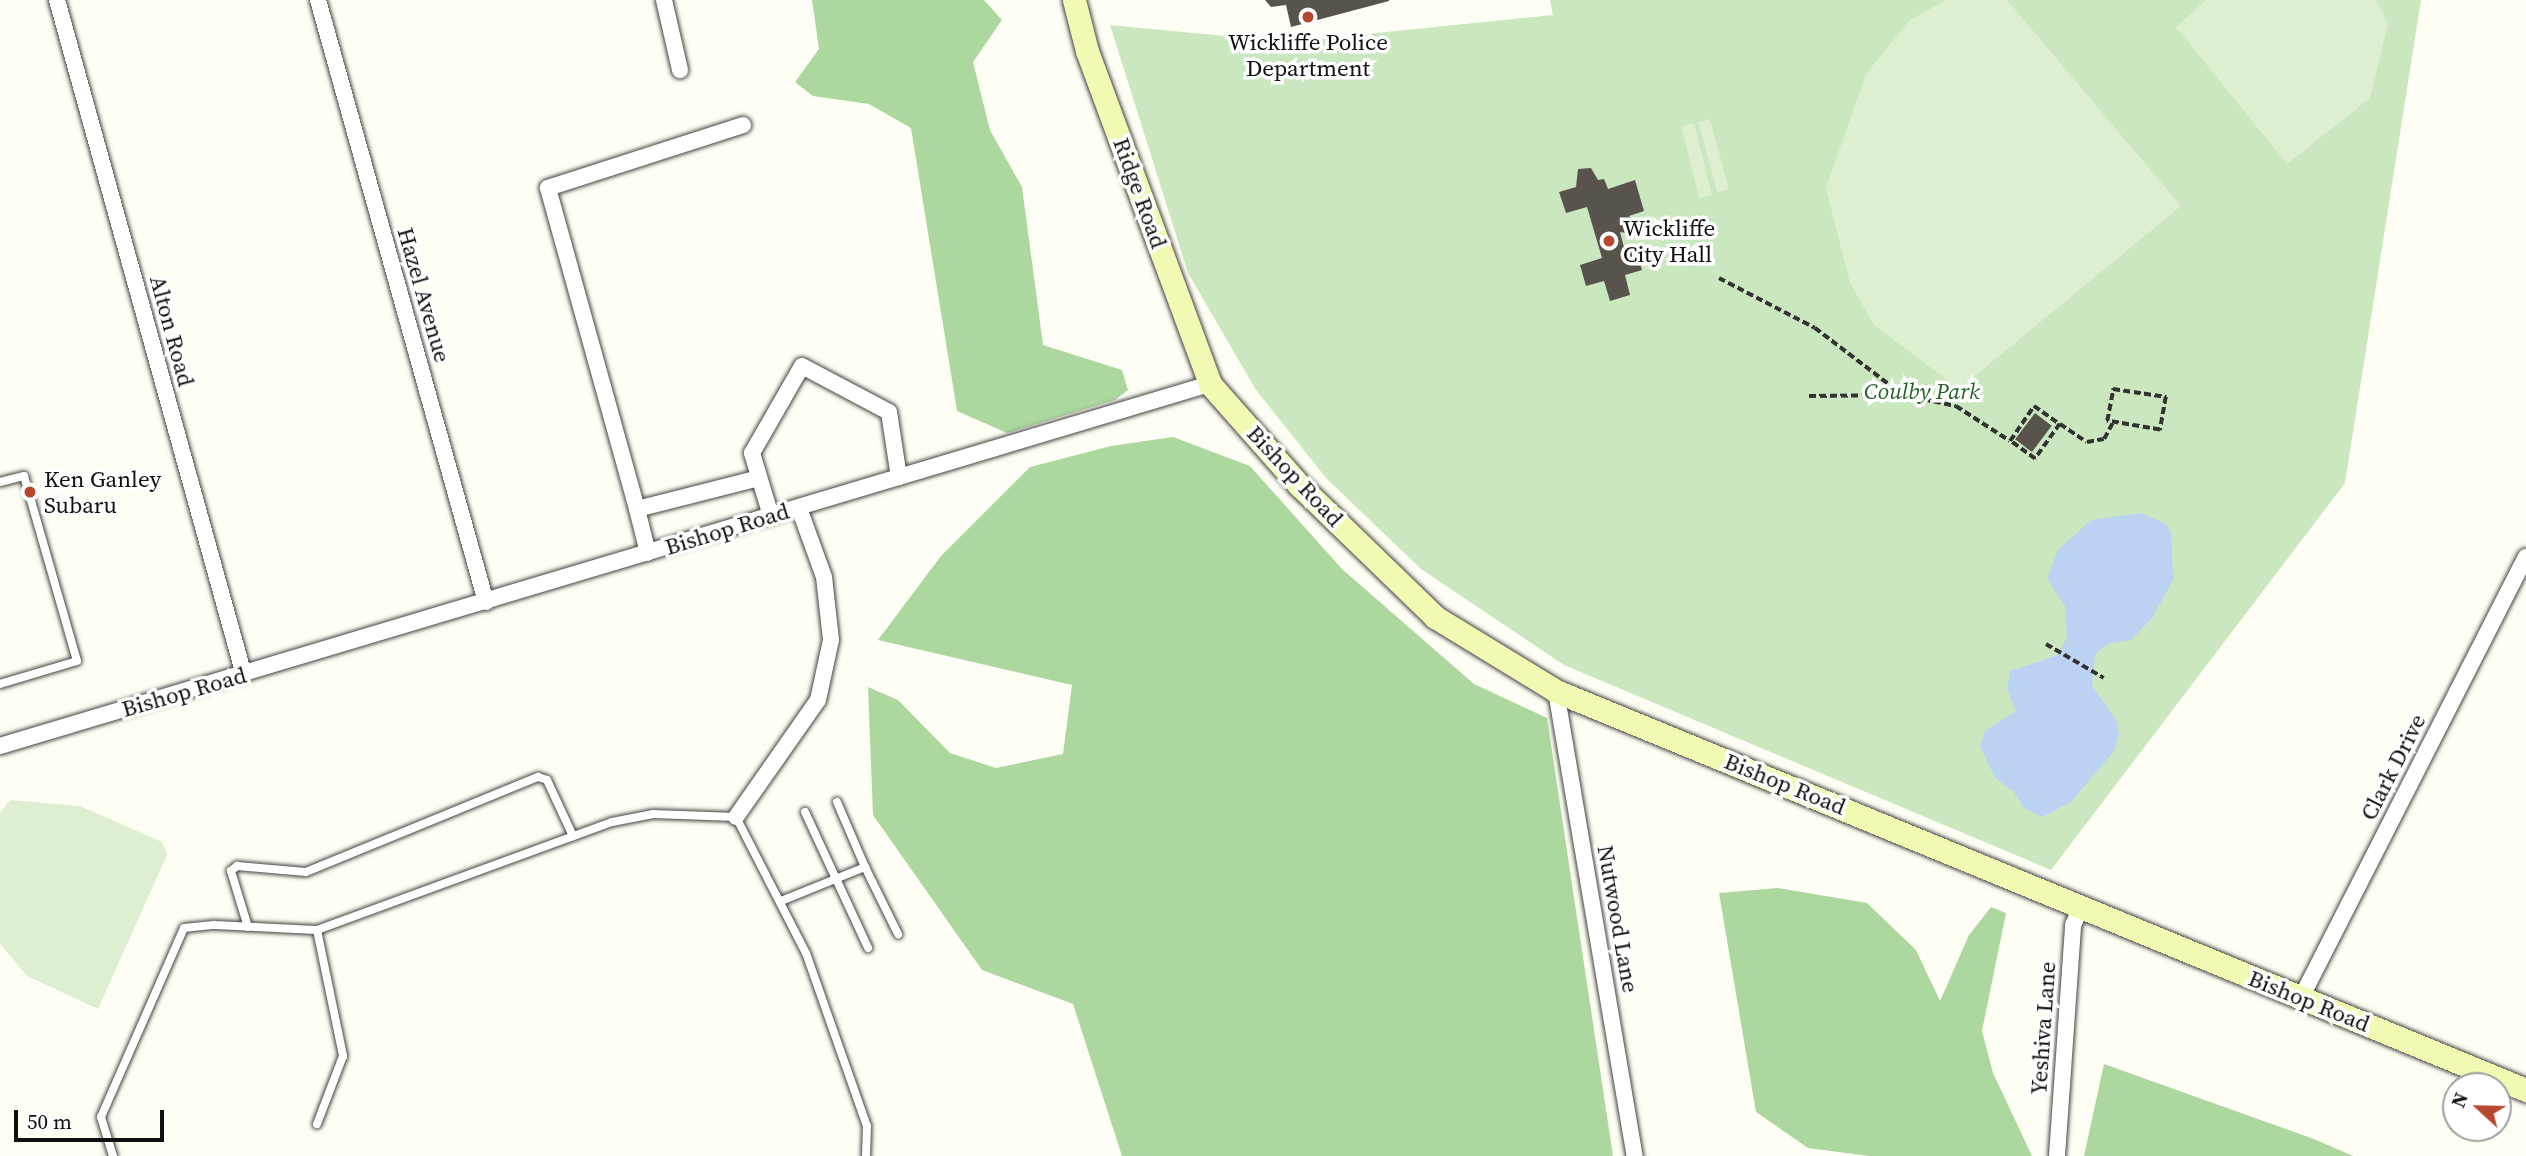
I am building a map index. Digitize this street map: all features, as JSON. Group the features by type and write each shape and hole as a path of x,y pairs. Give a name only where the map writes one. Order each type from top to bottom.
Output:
{"main road":[{"name":"Ridge Road","path":"1074,0 1087,51 1210,384"},
{"name":"Bishop Road","path":"1210,384 1299,485 1435,617 1556,691 2526,1090"}],"street":[{"name":"Alton Road","path":"57,0 244,675"},
{"name":"Hazel Avenue","path":"318,0 486,602"},
{"path":"664,0 680,70"},
{"path":"648,553 548,188 743,125"},
{"path":"771,516 752,453 802,366 889,412 899,477"},
{"name":"Bishop Road","path":"0,746 1210,384"},
{"path":"637,509 759,478"},
{"path":"736,817 818,700 831,640 824,577 799,508"},
{"name":"Clark Drive","path":"2301,998 2526,557"},
{"name":"Nutwood Lane","path":"1556,691 1635,1156"},
{"name":"Yeshiva Lane","path":"2057,1156 2073,925 2082,906"}],"lane":[{"path":"0,482 23,476 77,661 0,684"},
{"path":"248,927 230,871 237,866 306,872 538,777 547,780 573,836"},
{"path":"837,802 898,934"},
{"path":"805,812 868,948"},
{"path":"113,1156 101,1117 184,928 317,930 612,822 653,814 736,817 806,953 867,1126 866,1156"},
{"path":"780,901 865,867"},
{"path":"317,930 343,1056 317,1124"}],"path":[{"path":"1719,278 1815,328 1903,395"},
{"path":"2113,388 2166,397 2160,430 2113,422 2107,421 2113,388"},
{"path":"1809,396 1903,395 1956,406 2035,459 2060,424"},
{"path":"2010,441 2034,406 2087,442 2096,442 2109,435 2113,422"},
{"path":"2046,644 2104,678"}],"green space":[{"path":"812,0 984,0 1002,20 973,62 990,130 1022,187 1043,345 1122,370 1128,390 1115,400 1007,433 957,411 911,128 869,104 813,96 795,82 819,49"},
{"name":"Coulby Park","path":"1550,0 2421,0 2345,483 2051,870 1564,665 1421,569 1326,478 1256,390 1188,273 1110,25 1288,42 1553,15"},
{"path":"1946,0 2007,0 2181,206 1959,389 1874,325 1850,283 1826,188 1866,74 1910,20"},
{"path":"2206,0 2376,0 2388,24 2370,98 2287,164 2176,27"},
{"path":"1710,119 1729,190 1717,193 1698,122"},
{"path":"1694,123 1712,195 1699,198 1681,126"},
{"path":"1173,437 1250,466 1342,569 1474,684 1547,718 1613,1156 1122,1156 1073,1004 982,970 873,815 868,687 898,700 950,753 996,768 1063,754 1072,685 878,640 941,556 1030,467 1111,446"},
{"path":"10,800 80,806 162,842 167,855 98,1009 27,976 0,944 0,813"},
{"path":"1778,888 1867,903 1916,950 1940,1001 1969,935 1991,907 2006,913 1982,1031 1993,1073 2032,1156 1869,1156 1808,1148 1756,1112 1719,893"},
{"path":"2104,1064 2314,1139 2353,1156 2084,1156"}],"water":[{"path":"2141,513 2166,524 2171,532 2173,580 2152,618 2131,640 2108,644 2095,654 2092,686 2116,720 2119,735 2114,751 2071,802 2042,817 2024,808 2014,792 1995,778 1980,746 1985,731 2016,711 2007,689 2010,671 2058,655 2067,637 2065,606 2047,579 2058,550 2091,520"}],"building":[{"name":"Wickliffe Police Department","path":"1265,0 1389,1 1291,27 1286,5 1271,7"},
{"name":"Wickliffe City Hall","path":"1591,168 1598,180 1604,179 1608,189 1635,180 1644,211 1629,216 1634,222 1627,233 1620,232 1625,251 1636,248 1642,270 1625,275 1630,295 1610,301 1604,281 1586,286 1580,265 1602,258 1587,207 1566,213 1559,192 1576,187 1578,169"},
{"path":"2035,413 2052,426 2032,452 2015,439"}],"place":[{"name":"Wickliffe Police Department","path":"1308,17"},
{"name":"Wickliffe City Hall","path":"1609,241"},
{"name":"Ken Ganley Subaru","path":"30,492"}]}
